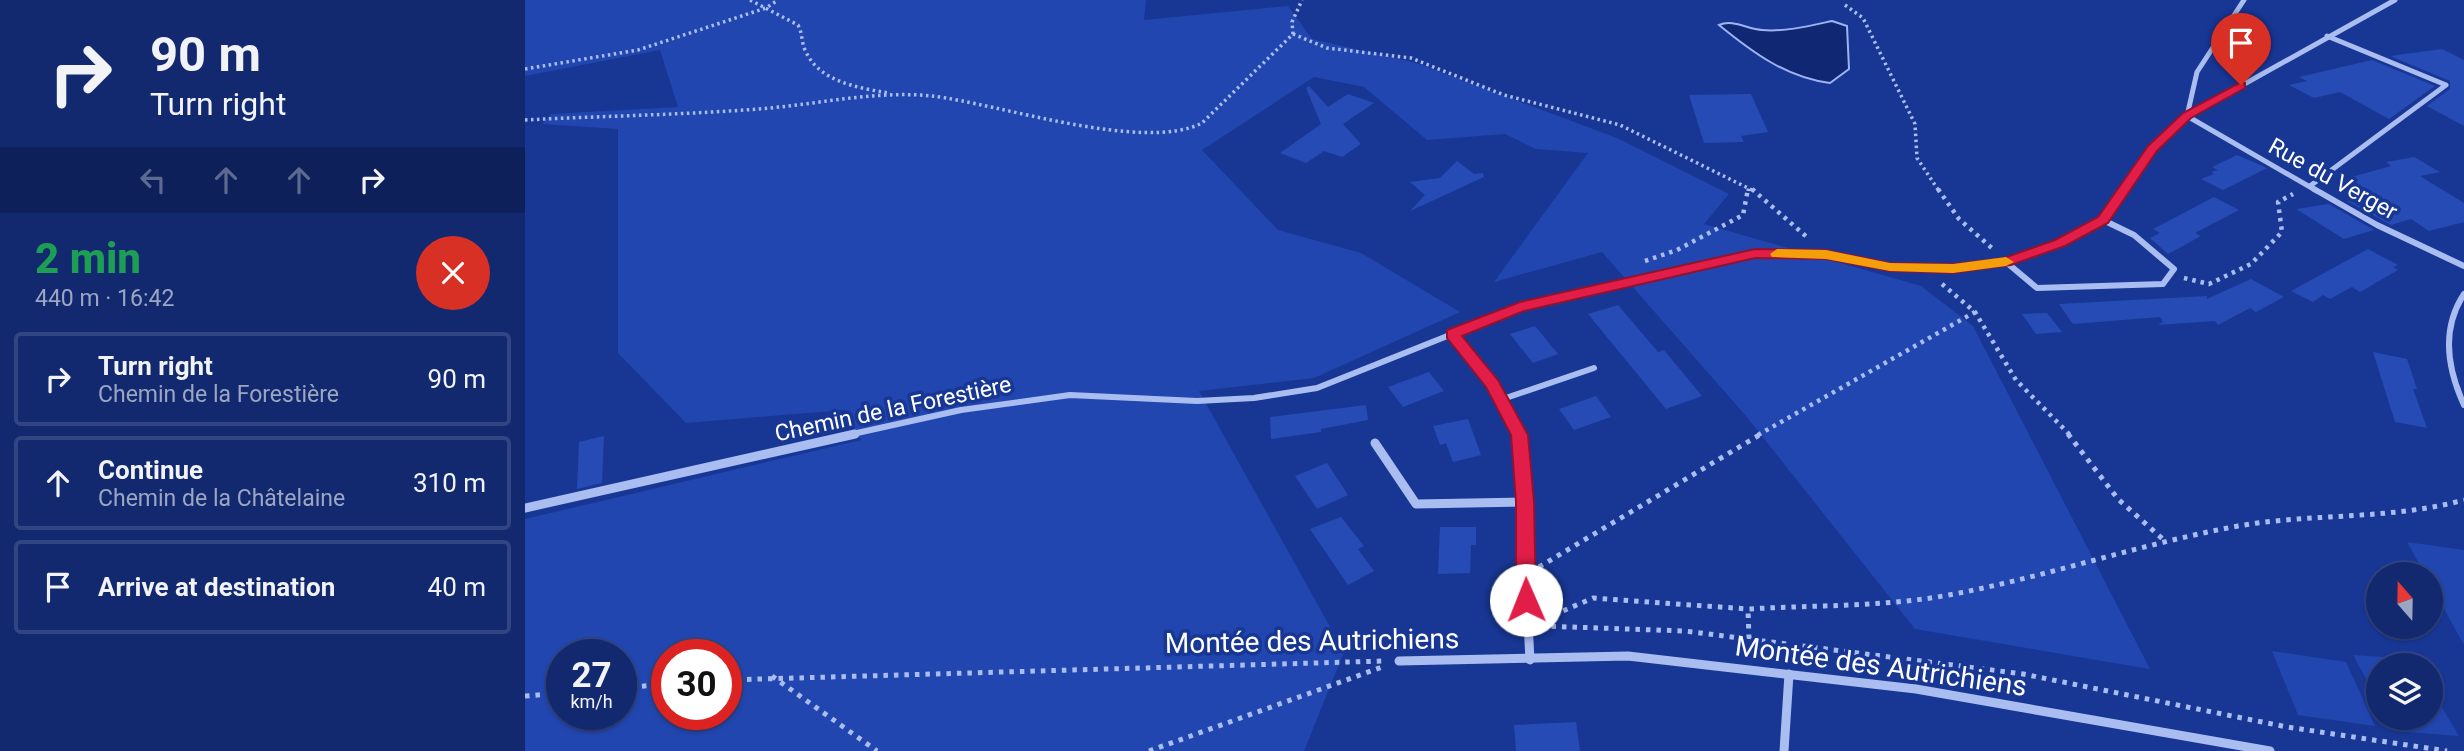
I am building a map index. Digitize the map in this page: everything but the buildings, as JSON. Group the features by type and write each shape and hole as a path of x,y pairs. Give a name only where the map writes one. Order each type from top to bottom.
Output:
{"street":[{"path":"2187,116 2197,72 2244,0"},
{"name":"Chemin de la Forestière","path":"525,508 961,410 1070,395 1197,401 1254,398 1317,387 1520,307 1755,253 1826,254 1890,267 1953,269 2006,262 2060,243 2103,220 2152,148 2187,116 2395,0"},
{"path":"2310,187 2447,85 2327,36"},
{"name":"Rue du Verger","path":"2187,116 2377,225 2464,266"},
{"path":"2006,262 2037,288 2163,284 2175,269 2134,235 2103,220"},
{"path":"2464,294 2452,308 2448,342 2456,390 2464,405"},
{"path":"1452,334 1493,384 1519,435 1525,502 1530,660"},
{"path":"1500,400 1594,368"},
{"path":"1375,443 1416,504 1525,502"},
{"name":"Montée des Autrichiens","path":"1399,661 1628,656 1916,689 2270,751"},
{"path":"1784,751 1789,674"}],"path":[{"path":"750,0 796,23 802,30 803,47 813,66 853,86 897,95"},
{"path":"525,69 638,50 766,8 778,0"},
{"path":"1293,34 1292,22 1303,0"},
{"path":"1845,5 1863,18 1915,124 1917,159 1959,219 2006,262"},
{"path":"525,120 758,109 897,95 931,96 1113,129 1164,133 1186,131 1202,123 1293,34"},
{"path":"1293,34 1327,48 1411,58 1504,95 1620,125 1749,186 1826,254"},
{"path":"1638,263 1677,250 1743,215 1749,186"},
{"path":"2170,275 2209,284 2252,264 2282,232 2279,202 2310,187"},
{"path":"1933,268 1945,288 1975,312 2016,380 2073,439 2118,499 2165,541"},
{"path":"1526,574 1802,409 1975,312"},
{"path":"1527,626 1593,598 1748,609 1888,604 1950,594 2165,541 2277,519 2369,514 2464,500"},
{"path":"1748,609 1749,639"},
{"name":"Montée des Autrichiens","path":"1527,626 1685,631 2023,674 2287,726 2447,751"},
{"path":"1149,751 1399,661"},
{"name":"Montée des Autrichiens","path":"742,679 1399,661"},
{"path":"772,676 877,751"},
{"path":"525,696 546,694"}],"shaded area":[{"path":"525,0 1146,0 1144,20 1288,6 1312,39 1416,63 1617,138 1729,194 1704,224 1921,286 1973,326 2150,669 1915,629 1746,416 1602,252 1494,282 1588,153 1536,149 1505,134 1427,140 1364,87 1314,77 1202,150 1278,230 1361,253 1460,312 1314,378 1199,391 1344,652 1304,751 525,751 525,519 861,440 845,410 686,423 618,353 618,129 542,124 551,114 678,107 660,50 525,76"},
{"path":"1832,21 1847,26 1849,69 1830,83 1785,70 1757,54 1719,25 1730,23 1756,29 1779,30"},
{"path":"2407,542 2464,550 2464,645 2443,607 2443,562 2418,562"},
{"path":"2272,651 2346,662 2366,706 2366,725 2298,715"},
{"path":"2353,655 2366,656 2366,678"},
{"path":"2443,709 2459,736 2395,731 2443,730"}],"slow traffic":[{"path":"1777,254 1826,254 1890,267 1953,269 2006,262"}],"route":[{"path":"1526,600 1525,502 1519,435 1493,384 1452,334 1520,307 1755,253 1826,254 1890,267 1953,269 2006,262 2060,243 2103,220 2152,148 2187,116 2241,85"}]}
